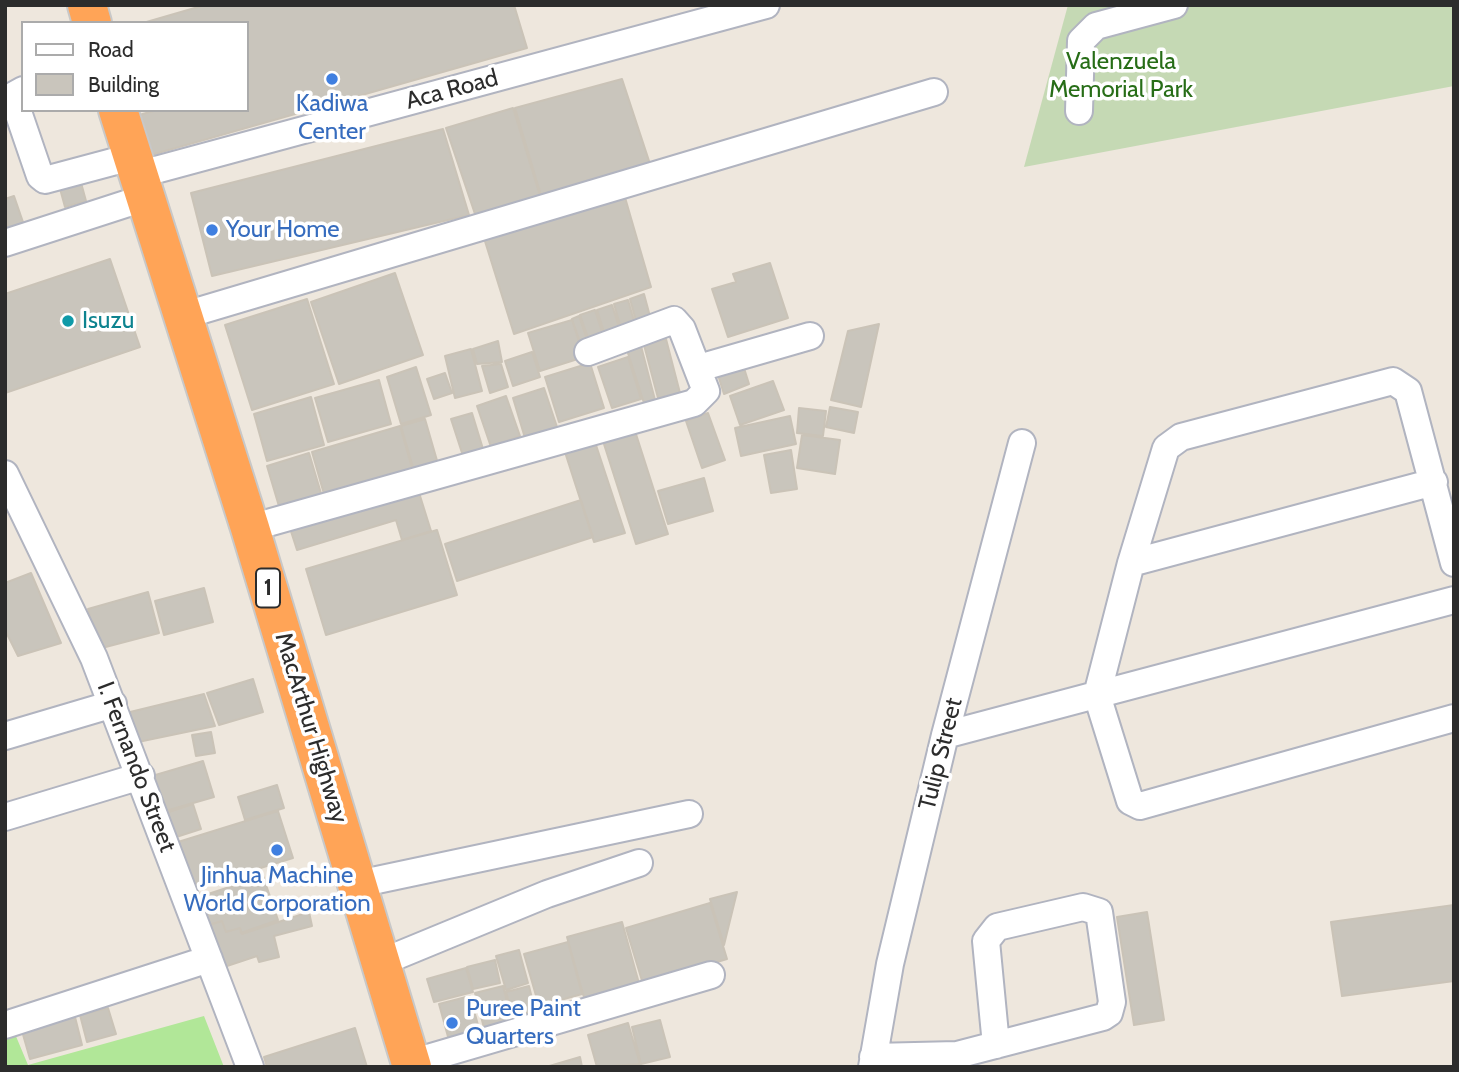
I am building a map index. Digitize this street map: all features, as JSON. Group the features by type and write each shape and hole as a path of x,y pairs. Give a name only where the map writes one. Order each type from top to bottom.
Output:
{"highway":[{"name":"MacArthur Highway","path":"119,112 250,528 412,1065"}],"street":[{"name":"Aca Road","path":"137,177 766,5"},
{"path":"1079,111 1081,41 1096,26 1174,5"},
{"path":"21,91 14,94 13,100 40,176 45,180 137,177"},
{"path":"182,316 934,92"},
{"path":"5,243 137,177"},
{"path":"250,528 694,403 706,391 682,329 674,320 588,352"},
{"path":"699,368 810,336"},
{"path":"1454,563 1408,391 1393,381 1181,437 1166,448 1131,563 1097,695 1130,801 1140,806 1454,719"},
{"name":"Tulip Street","path":"872,1062 885,985 945,735 1022,443"},
{"name":"I. Fernando Street","path":"5,474 113,704 250,1067"},
{"path":"1131,563 1434,482"},
{"path":"945,735 1454,600"},
{"path":"5,736 113,704"},
{"path":"5,817 141,776"},
{"path":"358,884 689,814"},
{"path":"382,961 547,894 639,863"},
{"path":"872,1062 957,1055 996,1045 1103,1017 1109,1013 1112,1002 1099,912 1083,907 997,927 989,933 986,941 996,1045"},
{"path":"5,1025 209,959"},
{"path":"412,1065 711,975"}],"green space":[{"name":"Valenzuela Memorial Park","path":"1068,5 1454,5 1454,86 1024,167"},
{"path":"5,1010 28,1065 204,1016 224,1067 5,1067"}],"building":[{"name":"Kadiwa Center","path":"205,5 514,5 527,48 151,155 139,115 150,112 248,112 248,21 150,21"},
{"path":"622,79 652,170 542,199 515,108"},
{"path":"513,108 541,199 476,217 446,128"},
{"path":"443,129 469,215 212,276 191,193"},
{"path":"80,179 86,201 65,207 59,185"},
{"path":"624,194 651,287 514,334 484,238"},
{"path":"14,196 24,225 8,230 5,199"},
{"name":"Isuzu","path":"110,259 140,347 5,393 5,294"},
{"path":"770,263 788,318 728,337 712,289 736,282 733,274"},
{"path":"395,273 423,355 339,384 311,302"},
{"path":"644,294 652,324 638,328 630,299"},
{"path":"307,299 334,384 252,410 225,325"},
{"path":"628,300 636,328 622,332 614,304"},
{"path":"612,305 621,334 606,338 597,310"},
{"path":"595,310 605,341 591,346 580,315"},
{"path":"579,316 588,343 581,345 572,319"},
{"path":"572,320 584,357 540,371 528,333"},
{"path":"879,324 861,407 831,400 848,331"},
{"path":"666,339 680,393 658,398 644,345"},
{"path":"498,341 502,362 477,364 473,349"},
{"path":"641,346 655,400 644,403 627,350"},
{"path":"471,349 482,391 455,398 445,356"},
{"path":"532,352 540,377 513,386 505,361"},
{"path":"628,357 641,399 612,408 598,367"},
{"path":"590,363 604,408 559,422 545,377"},
{"path":"501,364 508,387 490,393 482,366"},
{"path":"416,367 431,415 401,424 387,377"},
{"path":"744,368 749,384 724,394 718,375"},
{"path":"445,373 452,393 434,399 427,379"},
{"path":"379,380 391,424 328,442 315,398"},
{"path":"773,381 784,410 740,425 730,396"},
{"path":"544,388 557,427 525,438 513,398"},
{"path":"506,396 520,436 491,447 477,406"},
{"path":"311,397 324,445 267,461 254,414"},
{"path":"830,407 858,412 854,433 826,427"},
{"path":"799,408 826,411 823,436 797,433"},
{"path":"472,413 483,449 463,456 451,419"},
{"path":"708,413 725,460 702,468 686,421"},
{"path":"790,416 796,444 741,456 735,428"},
{"path":"425,419 438,464 414,471 401,426"},
{"path":"400,426 414,475 326,501 312,452"},
{"path":"635,431 668,534 636,544 603,441"},
{"path":"802,435 840,440 835,474 797,468"},
{"path":"593,436 625,533 594,542 563,446"},
{"path":"791,450 797,489 771,493 764,455"},
{"path":"309,453 323,500 281,513 267,466"},
{"path":"704,478 713,511 668,524 658,491"},
{"path":"416,483 431,531 402,540 396,520 297,550 288,522"},
{"path":"581,500 593,537 457,581 445,544"},
{"path":"437,530 457,595 326,635 306,569"},
{"path":"31,573 61,643 18,656 5,630 5,583"},
{"path":"204,588 213,622 164,635 155,601"},
{"path":"148,592 159,633 98,649 88,609"},
{"path":"253,679 263,712 219,725 207,693"},
{"path":"204,694 215,726 138,742 126,713"},
{"path":"211,732 215,753 196,756 192,735"},
{"path":"203,761 214,797 162,812 152,776"},
{"path":"277,785 284,808 245,820 238,797"},
{"path":"193,804 201,829 170,839 163,814"},
{"path":"278,811 293,858 192,889 178,842"},
{"path":"263,876 278,920 241,933 240,928 226,932 222,921 208,925 199,897"},
{"path":"737,892 724,945 710,899"},
{"path":"710,903 727,959 643,984 626,928"},
{"path":"1454,905 1454,981 1342,996 1331,922"},
{"path":"309,912 312,926 274,936 279,957 259,962 257,956 218,969 203,927 222,921 226,932 240,928 242,934"},
{"path":"1147,912 1164,1020 1134,1025 1117,917"},
{"path":"622,922 640,987 585,1001 567,937"},
{"path":"568,942 582,994 539,1006 524,954"},
{"path":"519,950 528,983 506,990 496,956"},
{"path":"495,960 500,983 473,989 467,967"},
{"path":"466,968 473,992 434,1002 427,979"},
{"path":"503,986 512,1021 484,1028 475,993"},
{"path":"529,986 535,1011 513,1017 506,992"},
{"path":"470,996 481,1036 450,1044 439,1004"},
{"path":"108,1008 116,1034 87,1042 80,1015"},
{"path":"75,1017 82,1045 30,1059 22,1031"},
{"path":"660,1020 670,1057 641,1064 632,1027"},
{"path":"628,1023 640,1064 597,1067 588,1035"},
{"path":"355,1028 367,1067 267,1067 264,1057"},
{"path":"580,1057 582,1067 546,1067"}],"place":[{"name":"Kadiwa Center","path":"332,79"},
{"name":"Your Home","path":"212,230"},
{"name":"Isuzu","path":"68,321"},
{"name":"Jinhua Machine World Corporation","path":"277,850"},
{"name":"Puree Paint Quarters","path":"452,1023"}]}
